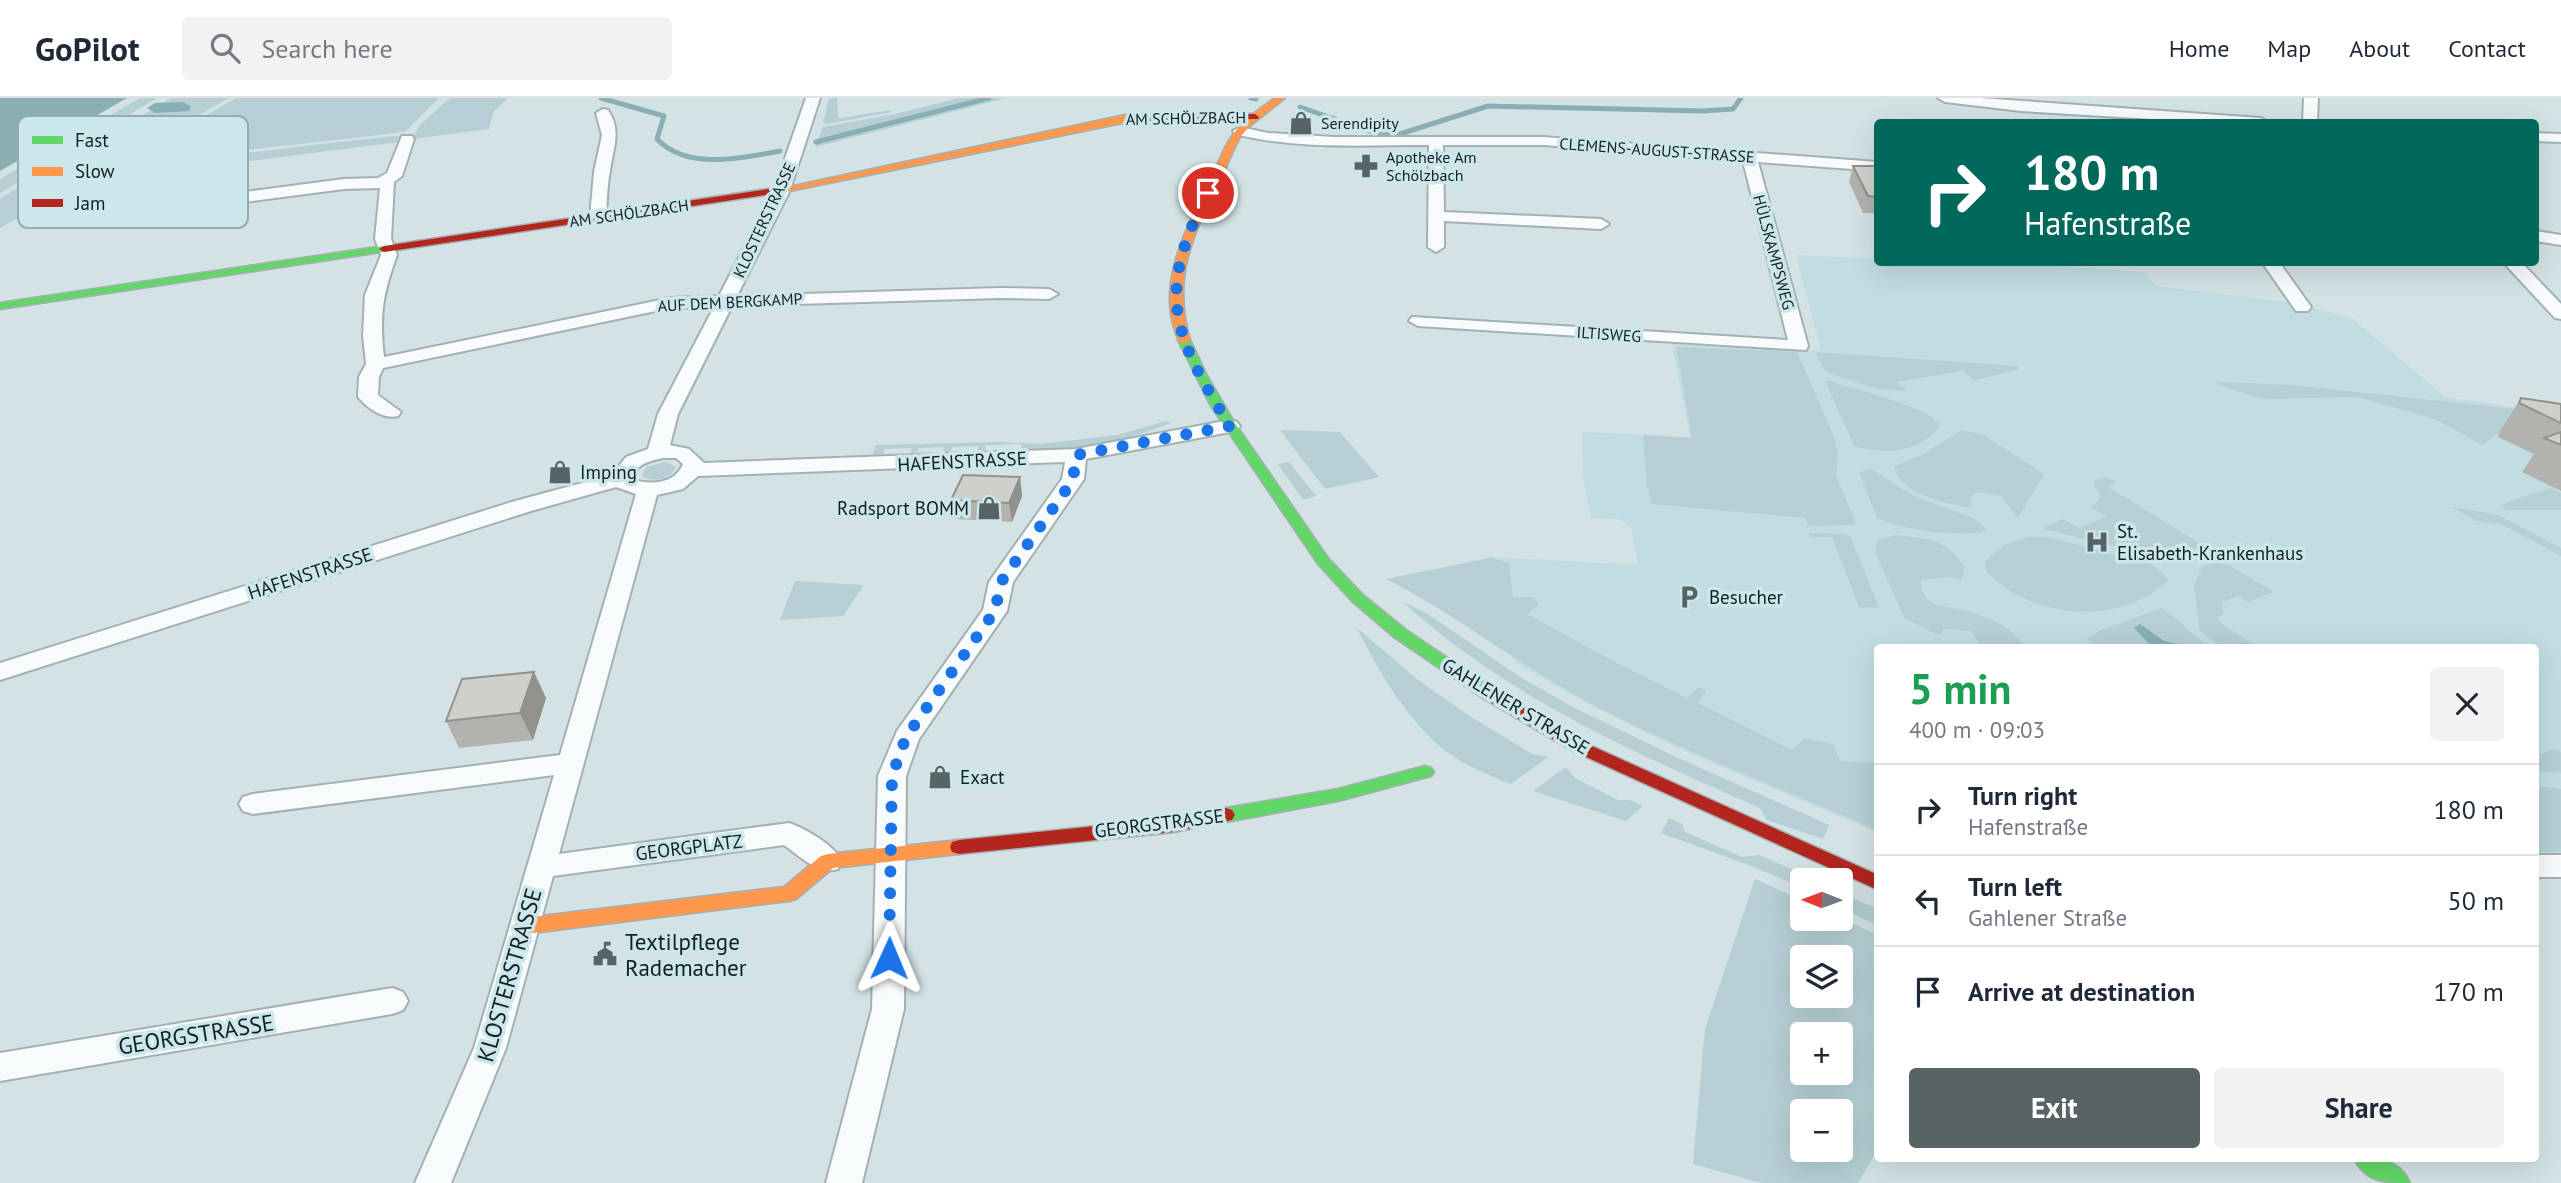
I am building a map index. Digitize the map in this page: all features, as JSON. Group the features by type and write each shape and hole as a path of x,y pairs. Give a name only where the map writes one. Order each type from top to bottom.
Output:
{"street":[{"name":"KLOSTERSTRASSE","path":"657,453 668,414 782,190 813,98"},
{"name":"GAHLENER STRASSE","path":"1281,98 1240,131 1197,214 1182,250 1175,286 1180,330 1197,373 1230,426 1324,562 1376,614 1465,680 1579,747 1874,881"},
{"path":"1945,98 2225,119"},
{"path":"2310,119 2311,98"},
{"path":"598,217 602,170 610,133 603,113"},
{"name":"AM SCHÖLZBACH","path":"0,306 782,190 1142,116 1223,119 1255,117"},
{"name":"CLEMENS-AUGUST-STRASSE","path":"1240,131 1268,137 1334,141 1544,141 1874,167"},
{"path":"2539,137 2561,138"},
{"path":"248,198 383,182 394,176 407,139"},
{"path":"1436,141 1436,247"},
{"name":"HÜLSKAMPSWEG","path":"1749,157 1800,346"},
{"path":"383,182 388,184 390,190 383,239 389,255 374,295 372,336 375,363 369,377 368,397 391,412"},
{"path":"1434,216 1601,224"},
{"path":"2539,236 2561,240"},
{"path":"2273,266 2302,307"},
{"path":"2515,266 2561,314"},
{"name":"AUF DEM BERGKAMP","path":"375,363 670,303 1000,292 1049,294"},
{"name":"ILTISWEG","path":"1418,321 1800,346"},
{"name":"HAFENSTRASSE","path":"692,470 1076,455 1230,426"},
{"path":"657,453 682,453 694,463 692,470 684,480 667,487 648,490 625,485 621,479 622,471 630,463 657,453"},
{"path":"844,1183 888,1009 892,776 906,737 995,611 1001,582 1073,480 1076,455"},
{"name":"HAFENSTRASSE","path":"0,672 485,518 621,479"},
{"name":"KLOSTERSTRASSE","path":"433,1183 490,1048 648,490"},
{"path":"253,804 571,763"},
{"name":"GEORGSTRASSE","path":"890,855 988,842 1174,825 1338,795 1425,772"},
{"name":"GEORGPLATZ","path":"541,867 789,834 828,861"},
{"path":"524,926 789,894 828,861 890,855"},
{"path":"2539,866 2561,866"},
{"name":"GEORGSTRASSE","path":"0,1067 392,1002"},
{"path":"2370,1162 2399,1183"}],"shaded area":[{"path":"0,98 127,98 96,116 18,116 18,161 0,171"},
{"path":"140,98 157,98 127,116 109,116"},
{"path":"171,98 229,98 197,116 142,116"},
{"path":"236,98 439,98 405,132 248,150 248,116 205,116"},
{"path":"450,98 508,98 494,111 489,129 412,139 420,125"},
{"path":"829,98 837,98 838,117 842,118 890,110 892,112 826,124 823,123"},
{"path":"959,98 1006,98 815,147 823,127 895,114"},
{"path":"402,136 399,142 248,161 248,153"},
{"path":"18,169 18,182 0,193 0,179"},
{"path":"18,188 18,218 0,228 0,199"},
{"name":"St. Elisabeth-Krankenhaus","path":"1796,255 1874,259 1874,266 2054,266 2145,272 2156,286 2288,302 2352,318 2445,397 2561,414 2561,857 2539,857 2539,644 1874,644 1874,831 1677,748 1591,706 1516,663 1491,596 1466,562 1490,557 1638,565 1631,527 1618,519 1591,518 1583,477 1582,432 1690,437 1672,344 1821,351"},
{"path":"1676,347 1797,352 1834,437 1838,454 1836,476 1857,525 1809,526 1805,518 1652,504 1647,485 1643,435 1692,438"},
{"path":"1815,352 2017,366 2017,370 1974,380 1962,371 1897,382 1907,391 1877,389 1832,374 1824,369"},
{"path":"1825,380 1921,411 1940,425 1924,441 1901,449 1889,451 1854,446"},
{"path":"2216,384 2293,385 2561,414 2503,430 2482,445 2435,419 2358,397 2262,399"},
{"path":"1166,421 1171,423 1135,436 1059,451 1021,454 1021,444 986,445 983,455 977,455 978,446 952,447 950,456 943,457 944,447 918,448 916,457 910,458 912,448 885,449 881,459 871,459 876,445 1000,442 1040,444 1117,435"},
{"path":"1280,430 1340,432 1379,477 1325,489"},
{"path":"1961,430 1982,434 2044,474 2018,518 2001,496 1978,492 1969,497 1973,507 1952,504 1914,490 1897,475 1895,466 1926,453"},
{"path":"666,462 676,467 670,475 661,479 642,476 646,467"},
{"path":"1289,462 1316,496 1303,500 1278,464"},
{"path":"1871,469 1914,496 1973,518 1987,529 1980,533 1941,533 1877,518 1859,472"},
{"path":"2107,477 2117,483 2108,487 2204,546 2163,558 2044,529 2063,519 2079,528 2106,517 2091,507 2099,500 2100,493 2093,485 2095,480"},
{"path":"2551,488 2561,493 2561,510 2506,510 2501,506 2510,501"},
{"path":"2452,507 2498,515 2561,548 2561,556 2503,525 2476,521"},
{"path":"1809,533 1850,536 1879,608 1859,607 1832,537 1810,537"},
{"path":"1896,535 1927,539 1944,545 1965,568 1961,580 1951,577 1921,580 1925,596 1936,604 1990,619 2012,632 2023,644 1978,644 1972,631 1943,629 1942,634 1936,634 1905,619 1875,552 1878,540"},
{"path":"2028,537 2048,537 2151,564 2169,579 2149,595 2126,605 2101,611 2050,607 2025,599 2003,586 1985,570 1985,561 2004,545"},
{"path":"1491,558 1509,563 1513,597 1533,597 1539,605 1527,614 1687,698 1698,687 1706,691 1698,703 1792,750 1805,738 1833,744 1840,761 1874,763 1874,829 1625,721 1564,689 1438,608 1386,579"},
{"path":"2220,560 2274,592 2248,602 2238,596 2221,603 2224,614 2217,617 2222,624 2252,644 2217,644 2200,631 2194,586 2202,567"},
{"path":"795,581 864,585 843,616 780,620"},
{"path":"1403,602 1428,614 1520,677 1573,707 1678,758 1829,825 1823,839 1767,820 1760,808 1665,766 1573,720 1485,666 1443,636"},
{"path":"2162,608 2206,644 2092,644 2087,638 2103,629"},
{"path":"2140,624 2164,641 2178,644 2149,644 2134,628"},
{"path":"1357,628 1418,680 1468,715 1532,754 1548,757 1511,784 1454,757 1433,741 1408,712 1374,661"},
{"path":"2551,749 2561,752 2561,773 2539,771 2539,755"},
{"path":"1566,767 1575,778 1618,800 1630,800 1643,806 1626,821 1533,791"},
{"path":"2539,786 2561,789 2561,852 2539,852"},
{"path":"1669,818 1682,824 1685,832 1742,857 1759,855 1790,868 1790,882 1743,863 1661,833"},
{"path":"1755,879 1790,895 1790,931 1853,931 1853,924 1874,933 1874,1156 1858,1183 1762,1183 1693,1164 1705,1029"},
{"path":"1853,898 1874,907 1874,924 1853,914"}],"building":[{"path":"1853,166 1874,166 1874,197 1868,196"},
{"path":"2521,398 2561,404 2561,423 2519,403"},
{"path":"2561,432 2561,445 2544,438"},
{"path":"963,475 1020,477 1009,503 951,500"},
{"path":"534,672 520,713 446,721 462,679"}],"waterway":[{"path":"601,98 664,116 657,139 684,155 716,160 780,151"},
{"path":"816,142 989,98"},
{"path":"1251,98 1256,99"},
{"path":"1300,107 1375,133 1400,134 1488,106 1703,111 1733,109 1741,98"},
{"path":"155,108 183,107"}],"traffic: fast":[{"path":"0,306 384,249"},
{"path":"1184,340 1199,374 1218,406 1323,561 1358,598 1400,634 1445,667 1489,694"},
{"path":"1226,815 1338,795 1425,772"},
{"path":"2370,1162 2399,1183"}],"traffic: slow":[{"path":"1184,340 1176,297 1177,276 1189,235 1239,132 1281,98"},
{"path":"775,191 1125,118 1142,118"},
{"path":"524,926 789,894 828,861 959,847"}],"traffic: jam":[{"path":"1142,118 1255,117"},
{"path":"384,249 775,191"},
{"path":"1489,694 1579,747 1874,881"},
{"path":"959,847 1174,825 1226,815"}],"place":[{"name":"Serendipity","path":"1301,123"},
{"name":"Apotheke Am Schölzbach","path":"1366,166"},
{"name":"Imping","path":"560,472"},
{"name":"Radsport BOMM","path":"989,508"},
{"name":"St. Elisabeth-Krankenhaus","path":"2097,542"},
{"name":"Besucher","path":"1689,597"},
{"name":"Exact","path":"940,777"},
{"name":"Textilpflege Rademacher","path":"605,954"}],"route":[{"path":"889,958 892,776 906,737 995,611 1001,582 1073,480 1076,455 1230,426 1197,373 1187,348 1180,330 1175,286 1182,250 1208,193"}]}
